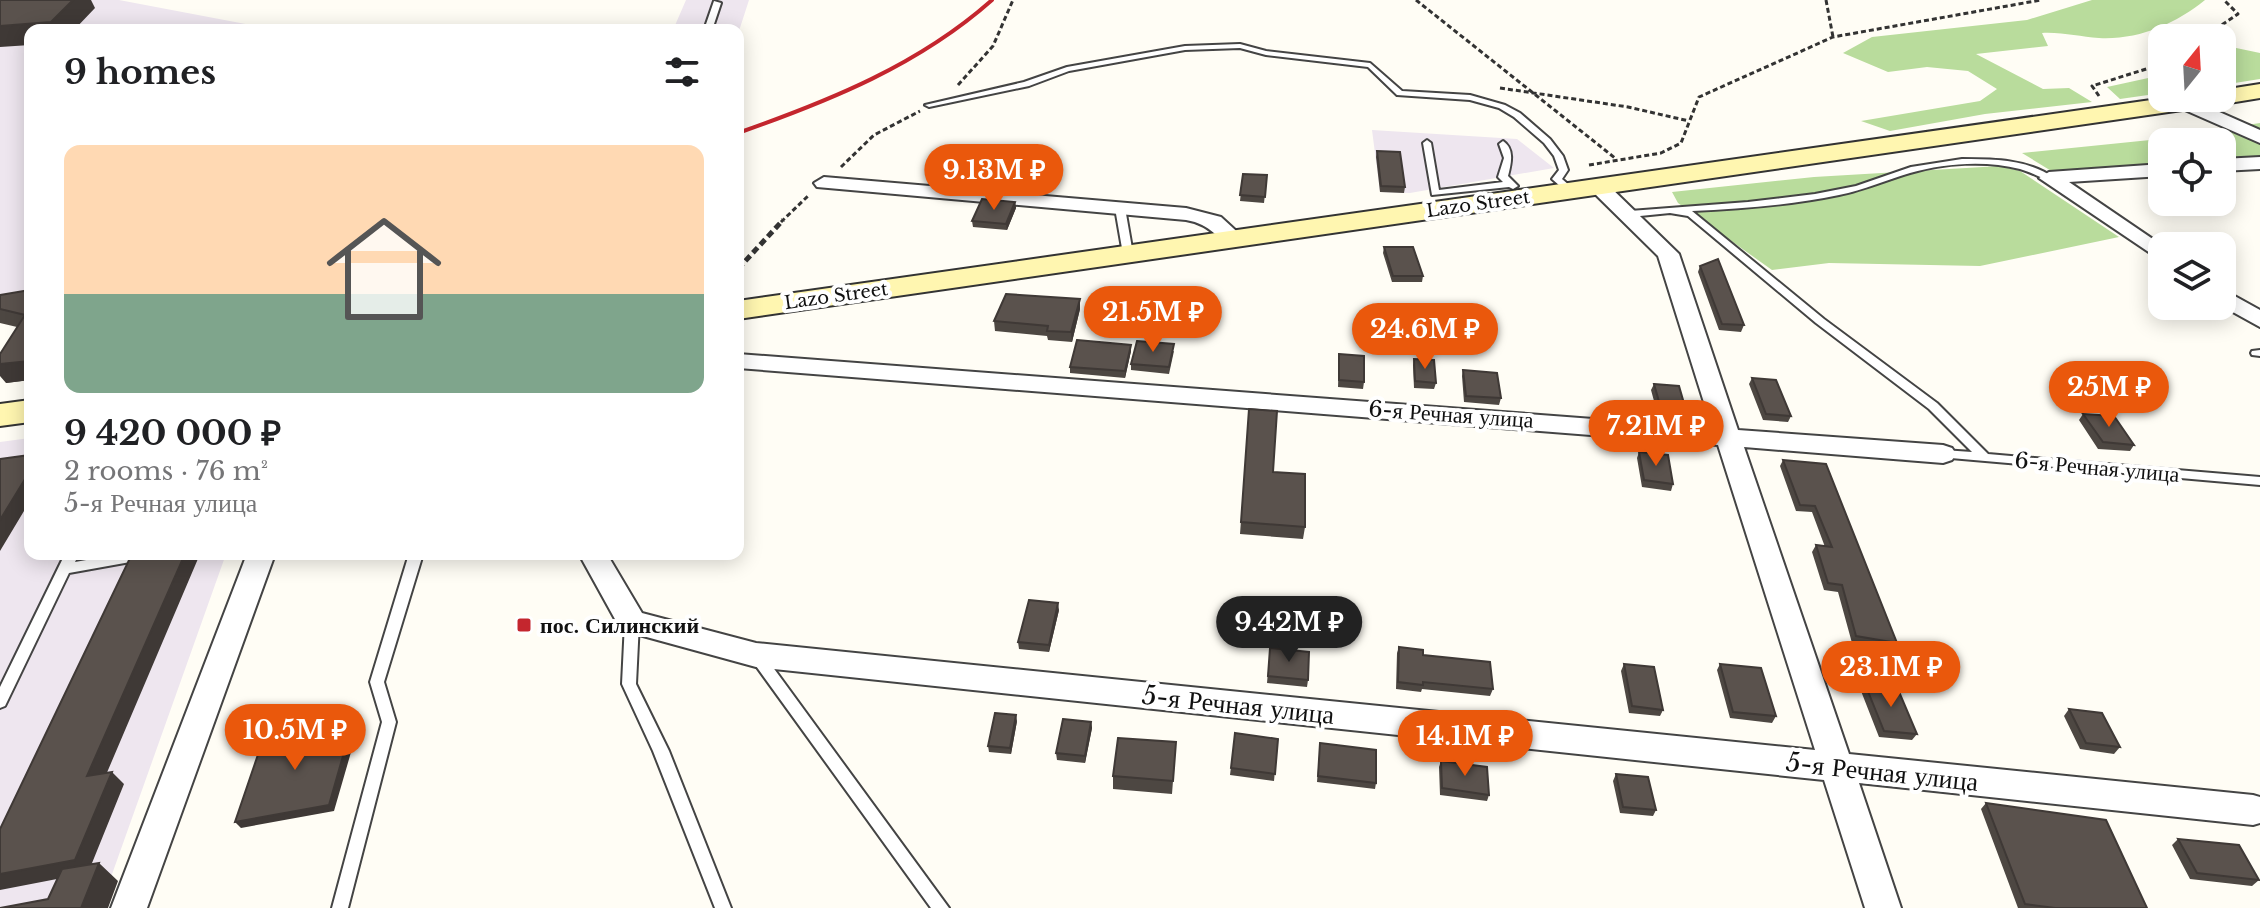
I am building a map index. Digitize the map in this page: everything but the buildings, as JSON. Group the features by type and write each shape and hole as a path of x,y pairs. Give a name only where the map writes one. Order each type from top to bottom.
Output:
{"main road":[{"name":"Lazo Street","path":"2236,95 2260,91"},
{"name":"Lazo Street","path":"744,309 1234,239 1568,180 1599,187 2148,108"},
{"path":"0,415 24,412"}],"street":[{"path":"2204,112 2260,137"},
{"path":"2236,164 2260,163"},
{"path":"2049,178 2148,171"},
{"path":"2049,178 2148,245"},
{"path":"824,183 1210,218 1226,227 1234,239"},
{"path":"1599,187 1668,254 1883,908"},
{"path":"2236,301 2260,303"},
{"path":"2236,305 2260,320"},
{"name":"6-я Речная улица","path":"744,361 1943,454"},
{"path":"129,908 259,560"},
{"path":"596,560 632,622"},
{"name":"5-я Речная улица","path":"632,622 756,655 2257,810"}],"lane":[{"path":"710,24 717,3"},
{"path":"929,105 1026,84 1067,69 1185,48 1240,46 1266,53 1370,65 1400,93 1461,95 1492,101 1515,111 1555,147 1568,180"},
{"path":"1427,143 1435,193 1518,190"},
{"path":"1503,144 1508,158 1503,177 1518,190"},
{"path":"1630,214 1737,207 1859,187 1914,169 1997,161 2019,165 2049,178"},
{"path":"1120,208 1128,254"},
{"path":"1670,210 1691,214 1820,321 1933,406 1979,457"},
{"name":"6-я Речная улица","path":"1943,454 2260,481"},
{"path":"0,702 69,560"},
{"path":"64,569 114,560"},
{"path":"340,908 389,722 377,682 414,560"},
{"path":"632,622 629,684 661,751 723,908"},
{"path":"756,655 941,908"}],"path":[{"path":"744,261 754,248 874,135 956,87 993,46 1013,0"},
{"path":"1416,0 1616,159"},
{"path":"1826,0 1833,37"},
{"path":"1568,180 1616,159 1661,153 1681,143 1699,97 1833,37 2041,0"},
{"path":"2223,24 2238,14 2224,0"},
{"path":"2105,103 2092,86 2148,68"},
{"path":"1461,95 1483,86 1628,107 1689,121"}],"shaded area":[{"path":"76,0 119,0 245,24 24,24 24,306 0,309 0,7"},
{"path":"686,0 749,0 741,24 676,24"},
{"path":"1372,130 1517,139 1554,168 1410,193 1380,192"},
{"path":"24,439 24,560 224,560 100,908 0,908 0,442"}],"green space":[{"path":"2092,0 2205,0 2167,24 2148,24 2148,31 2142,33 2099,38 2042,33 2048,46 1976,54 2043,89 2069,88 2092,102 1985,114 1890,131 1861,121 1980,101 1997,89 1968,71 1927,67 1888,72 1843,53 1872,37 2027,20"},
{"path":"2236,48 2260,53 2260,79 2236,83"},
{"path":"2148,78 2148,95 2120,99 2107,87"},
{"path":"2260,123 2260,159 2236,161 2236,128 2227,128"},
{"path":"2148,140 2148,165 2053,172 2022,153"},
{"path":"2000,166 2020,171 2119,237 1980,266 1829,263 1772,270 1678,203 1672,192 1814,177"}],"railway":[{"path":"744,131 872,79 934,44 992,0"}],"place":[{"name":"пос. Силинский","path":"524,625"}]}
